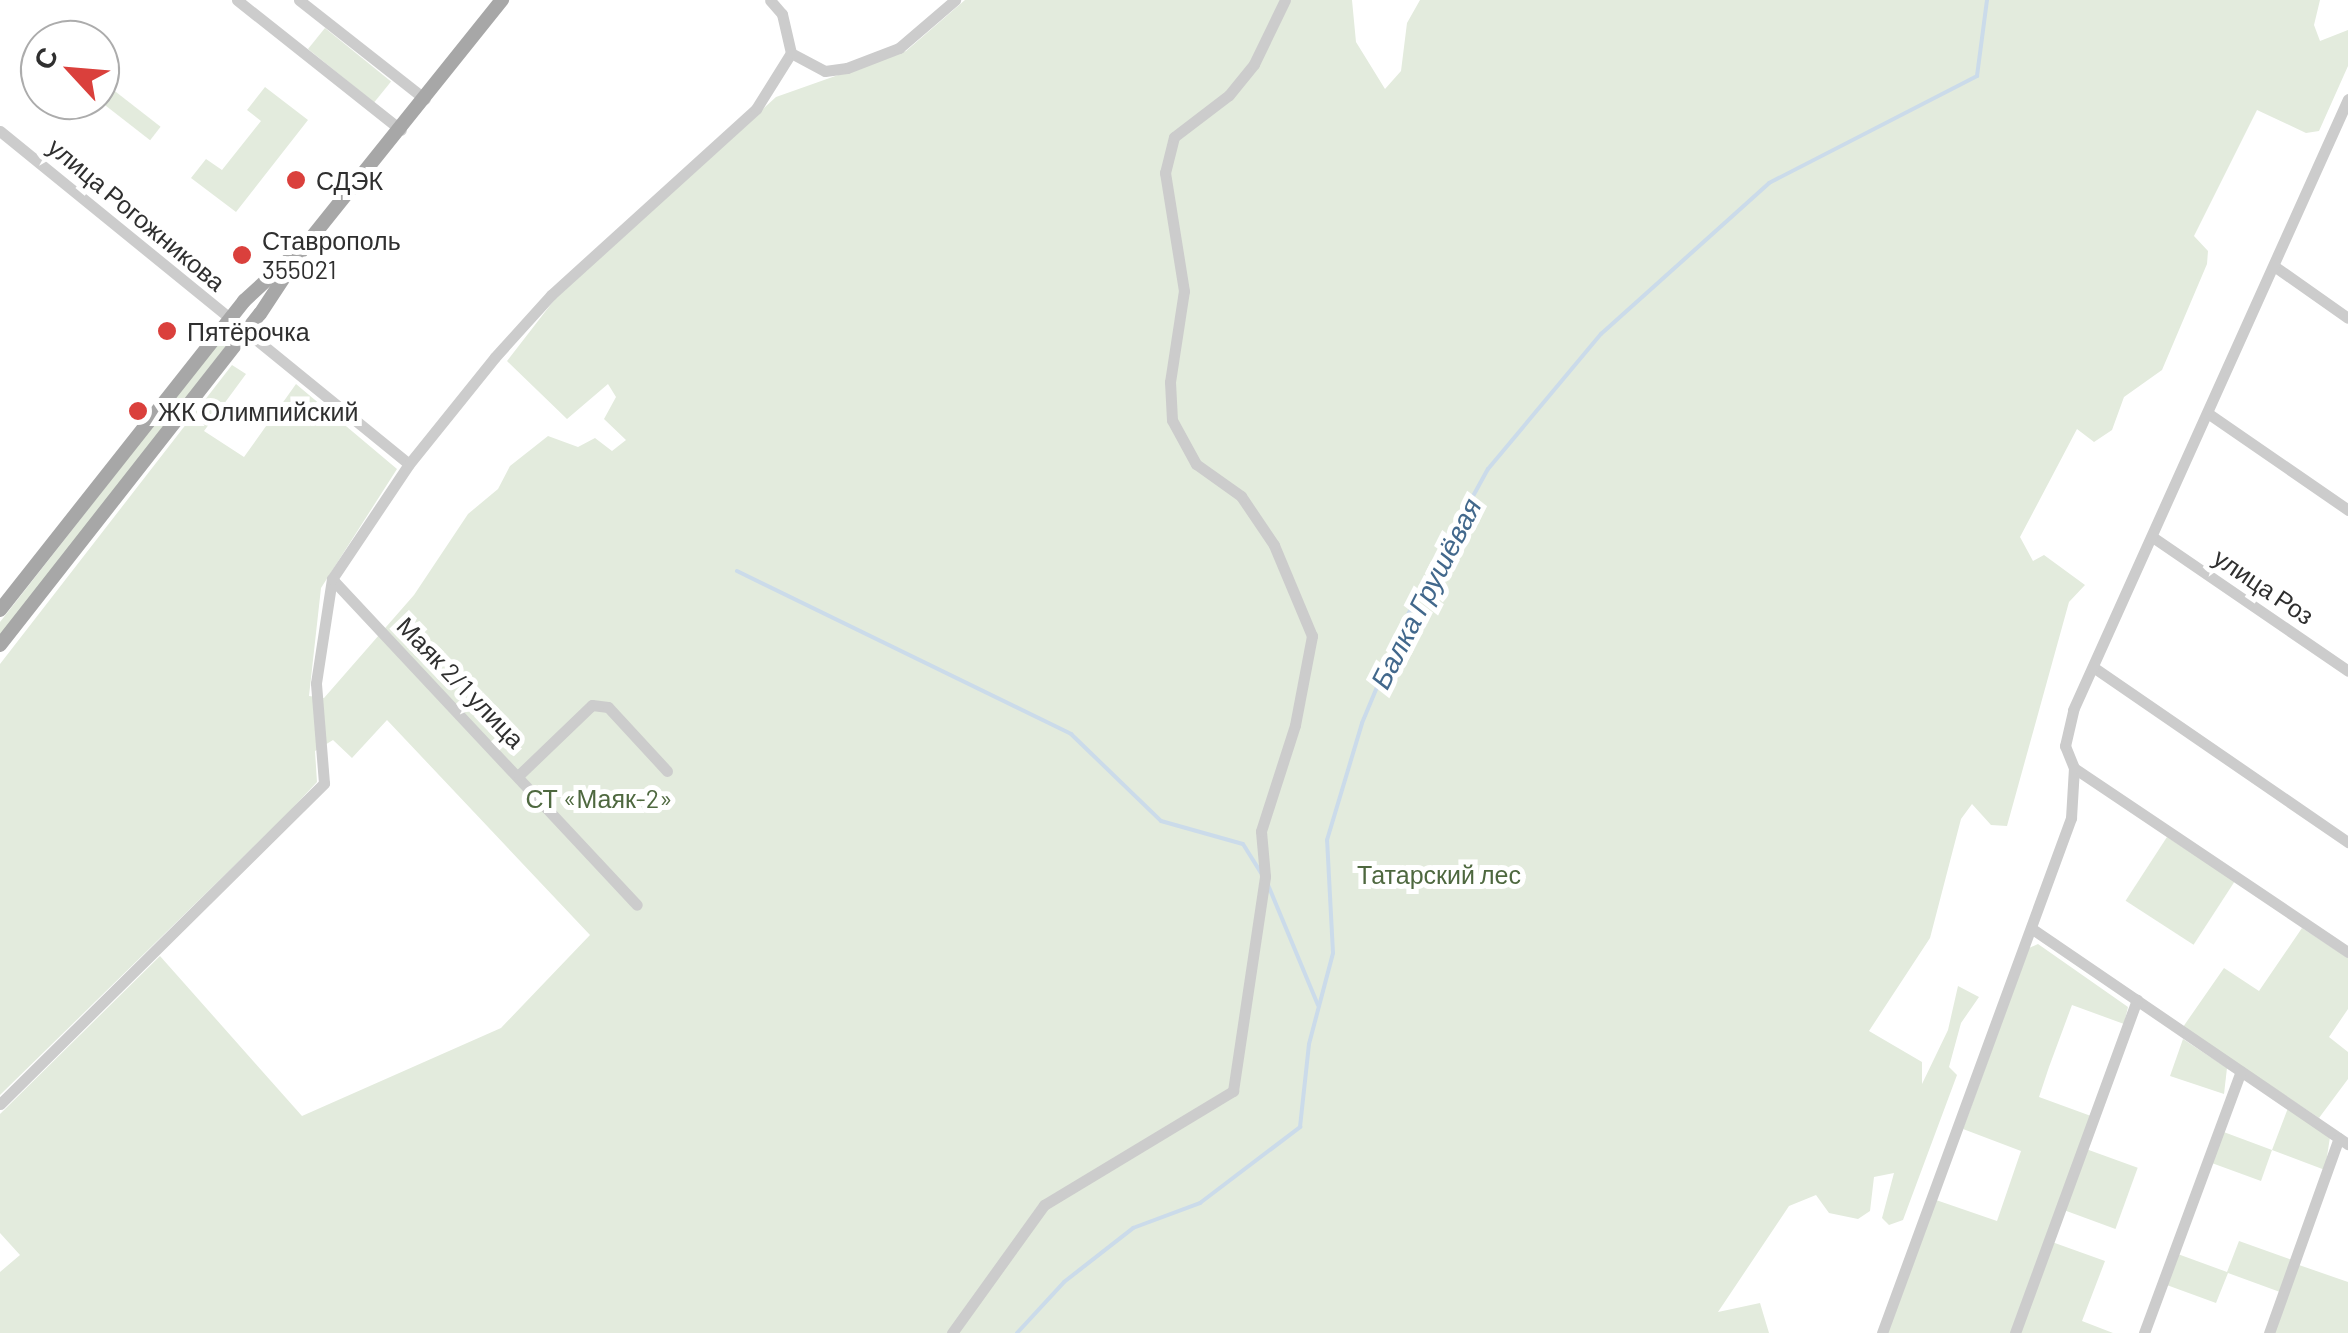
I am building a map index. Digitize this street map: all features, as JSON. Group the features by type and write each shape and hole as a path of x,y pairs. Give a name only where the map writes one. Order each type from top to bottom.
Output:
{"main road":[{"path":"0,645 247,332 304,247 502,0"},
{"path":"0,610 230,319 304,247"}],"street":[{"path":"236,0 400,130"},
{"path":"300,0 425,99"},
{"path":"0,1104 328,772 316,684 332,578 408,464 551,295 756,109 791,52 782,14 770,0"},
{"path":"791,52 833,72 899,48 955,0"},
{"path":"952,1333 1044,1206 1233,1091 1266,876 1261,831 1295,724 1312,636 1284,560 1241,496 1196,464 1172,420 1170,382 1184,291 1164,174 1174,136 1229,95 1264,48 1285,0"},
{"path":"1882,1333 2071,818 2074,768 2066,728 2096,669 2274,266 2343,126 2348,98"},
{"name":"улица Рогожникова","path":"0,131 408,464"},
{"path":"2274,266 2348,318"},
{"path":"2209,414 2348,510"},
{"name":"улица Роз","path":"2154,538 2348,671"},
{"name":"Маяк 2/1 улица","path":"332,578 637,905"},
{"path":"2096,669 2348,842"},
{"path":"519,775 592,705 608,707 667,772"},
{"path":"2074,768 2348,952"},
{"path":"2031,928 2344,1141 2269,1333"},
{"path":"2015,1333 2137,1000"},
{"path":"2144,1333 2240,1070"}],"green space":[{"name":"Татарский лес","path":"965,0 1352,0 1356,42 1385,89 1401,71 1407,23 1420,0 2320,0 2314,25 2320,41 2348,30 2348,66 2319,131 2306,133 2257,110 2194,236 2208,251 2207,264 2162,370 2124,397 2112,430 2094,442 2077,429 2020,537 2033,561 2044,555 2085,585 2069,602 2007,826 1991,825 1972,804 1961,819 1930,938 1869,1031 1922,1062 1922,1084 1948,1030 1958,986 1979,997 1961,1023 1949,1067 1957,1075 1903,1220 1889,1225 1882,1218 1894,1173 1874,1177 1870,1211 1858,1219 1829,1213 1816,1195 1789,1206 1718,1312 1760,1303 1769,1333 0,1333 0,1272 20,1255 0,1233 0,1114 160,956 302,1116 501,1028 590,935 387,720 352,758 333,740 315,751 317,782 0,1095 0,664 232,365 246,374 204,431 244,457 296,384 397,469 321,588 309,696 324,698 414,595 468,514 498,489 510,466 548,436 578,447 595,438 612,451 626,440 604,419 616,397 608,384 567,419 507,361 555,299 776,97 906,51"},
{"path":"325,28 391,81 374,102 308,49"},
{"path":"265,87 308,120 236,212 191,178 206,159 222,170 261,121 247,110"},
{"path":"120,95 161,127 150,140 120,117"},
{"path":"230,328 236,333 0,637 0,622"},
{"path":"2167,837 2235,881 2194,945 2126,901"},
{"path":"2302,928 2348,958 2348,1009 2329,1037 2348,1052 2348,1079 2319,1118 2183,1027 2224,968 2259,991"},
{"path":"2038,944 2128,1007 2124,1024 2072,1005 2049,1067 2039,1097 2091,1116 2011,1333 1886,1333 1936,1200 1997,1221 2021,1151 1963,1129 2029,948"},
{"path":"2183,1039 2227,1068 2224,1094 2170,1076"},
{"path":"2288,1108 2330,1137 2325,1170 2272,1150"},
{"path":"2221,1131 2272,1150 2261,1181 2209,1162"},
{"path":"2086,1149 2138,1168 2115,1229 2064,1210"},
{"path":"2239,1241 2292,1260 2280,1292 2228,1273 2216,1303 2164,1284 2175,1253 2227,1272"},
{"path":"2052,1242 2105,1261 2082,1321 2113,1333 2019,1333"},
{"path":"2299,1265 2348,1282 2348,1333 2274,1333"}],"waterway":[{"name":"Балка Грушёвая","path":"1017,1333 1064,1282 1133,1228 1200,1203 1300,1127 1309,1044 1333,953 1327,840 1362,723 1406,618 1488,469 1601,334 1769,183 1977,76 1987,0"},
{"path":"737,571 1071,734 1161,821 1243,844 1261,873"},
{"path":"1268,885 1318,1005"}],"place":[{"name":"СДЭК","path":"296,180"},
{"name":"Ставрополь 355021","path":"242,255"},
{"name":"Пятёрочка","path":"167,331"},
{"name":"ЖК Олимпийский","path":"138,411"}],"park label":[{"name":"СТ «Маяк-2»","path":"599,798"}]}
